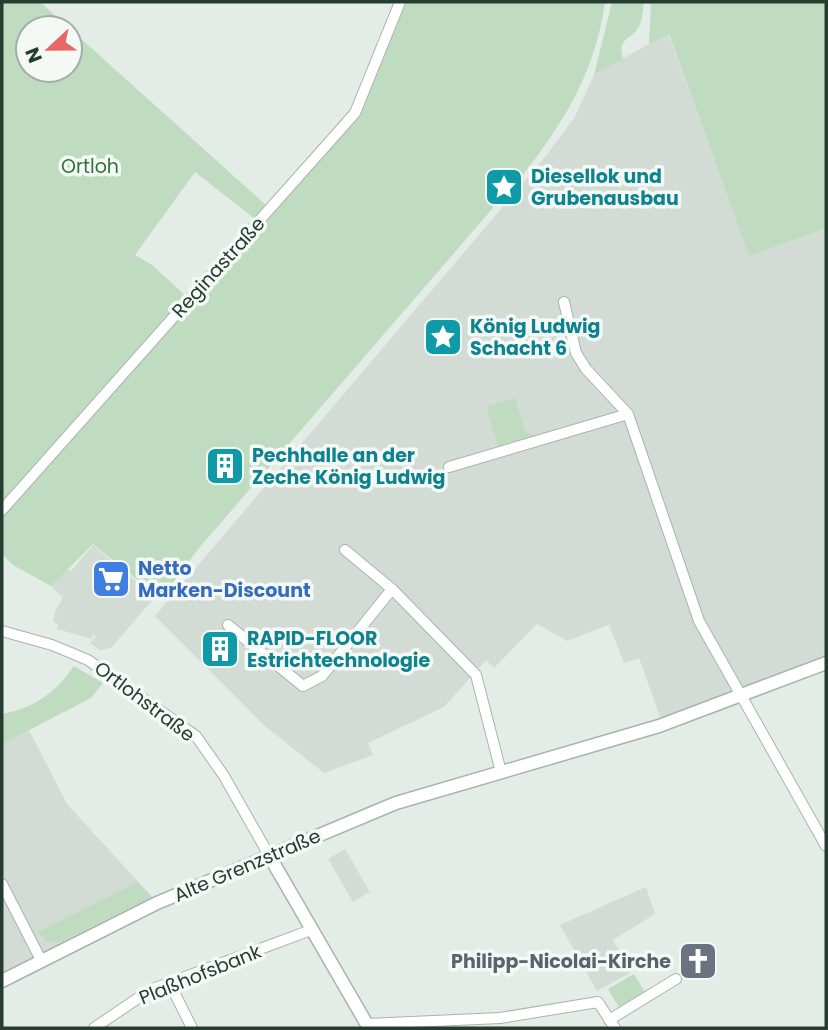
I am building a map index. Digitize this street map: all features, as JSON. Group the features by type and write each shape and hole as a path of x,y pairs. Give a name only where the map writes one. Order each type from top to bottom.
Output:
{"street":[{"name":"Reginastraße","path":"2,510 355,113 400,2"},
{"path":"564,302 576,353 586,369 628,414 699,621 826,846"},
{"path":"449,467 628,414"},
{"path":"345,550 392,589 476,674 501,772"},
{"path":"228,625 303,686 322,676 392,589"},
{"name":"Ortlohstraße","path":"2,631 52,645 88,660 196,736 224,776 270,857"},
{"name":"Alte Grenzstraße","path":"2,981 158,903 396,803 659,726 826,663"},
{"path":"270,857 368,1026 500,1018 598,1002 612,1024 676,979"},
{"path":"2,884 41,960"},
{"name":"Plaßhofsbank","path":"94,1028 124,1005 169,982 311,930"},
{"path":"169,982 192,1028"}],"shaded area":[{"path":"668,33 749,255 826,228 826,654 744,695 662,722 639,658 624,663 609,625 567,641 537,624 494,668 486,660 444,707 368,743 373,755 324,773 266,727 155,616 545,157 574,118 594,75"},
{"path":"93,545 155,597 111,648 100,650 90,643 96,637 93,634 92,639 57,629 58,624 53,622 56,609 63,598 51,586 67,568 71,571"},
{"path":"28,728 67,804 155,900 2,980 2,744"},
{"path":"345,849 370,892 353,902 328,859"},
{"path":"646,887 655,914 613,940 632,972 597,991 560,925"}],"green space":[{"name":"Ortloh","path":"2,2 40,2 53,14 14,14 14,84 84,84 84,42 267,206 255,219 195,172 135,255 152,265 186,296 2,505"},
{"path":"401,2 605,2 601,27 586,73 564,116 537,156 522,176 511,175 490,198 493,208 199,548 161,599 93,544 51,586 13,565 2,554 2,512 357,114"},
{"path":"612,2 644,2 641,21 636,31 622,45 623,59 594,75"},
{"path":"651,2 826,2 826,228 749,256 669,34 649,44"},
{"path":"515,398 525,431 533,436 498,446 487,411 488,406"},
{"path":"74,666 103,683 91,698 2,744 2,714 24,708 43,698"},
{"path":"138,882 152,897 61,942 46,942 38,932"},
{"path":"634,974 646,994 620,1009 608,989"}],"place":[{"name":"Diesellok und Grubenausbau","path":"504,187"},
{"name":"König Ludwig Schacht 6","path":"443,337"},
{"name":"Pechhalle an der Zeche König Ludwig","path":"225,466"},
{"name":"Netto Marken-Discount","path":"111,579"},
{"name":"RAPID-FLOOR Estrichtechnologie","path":"220,649"},
{"name":"Philipp-Nicolai-Kirche","path":"698,961"}]}
